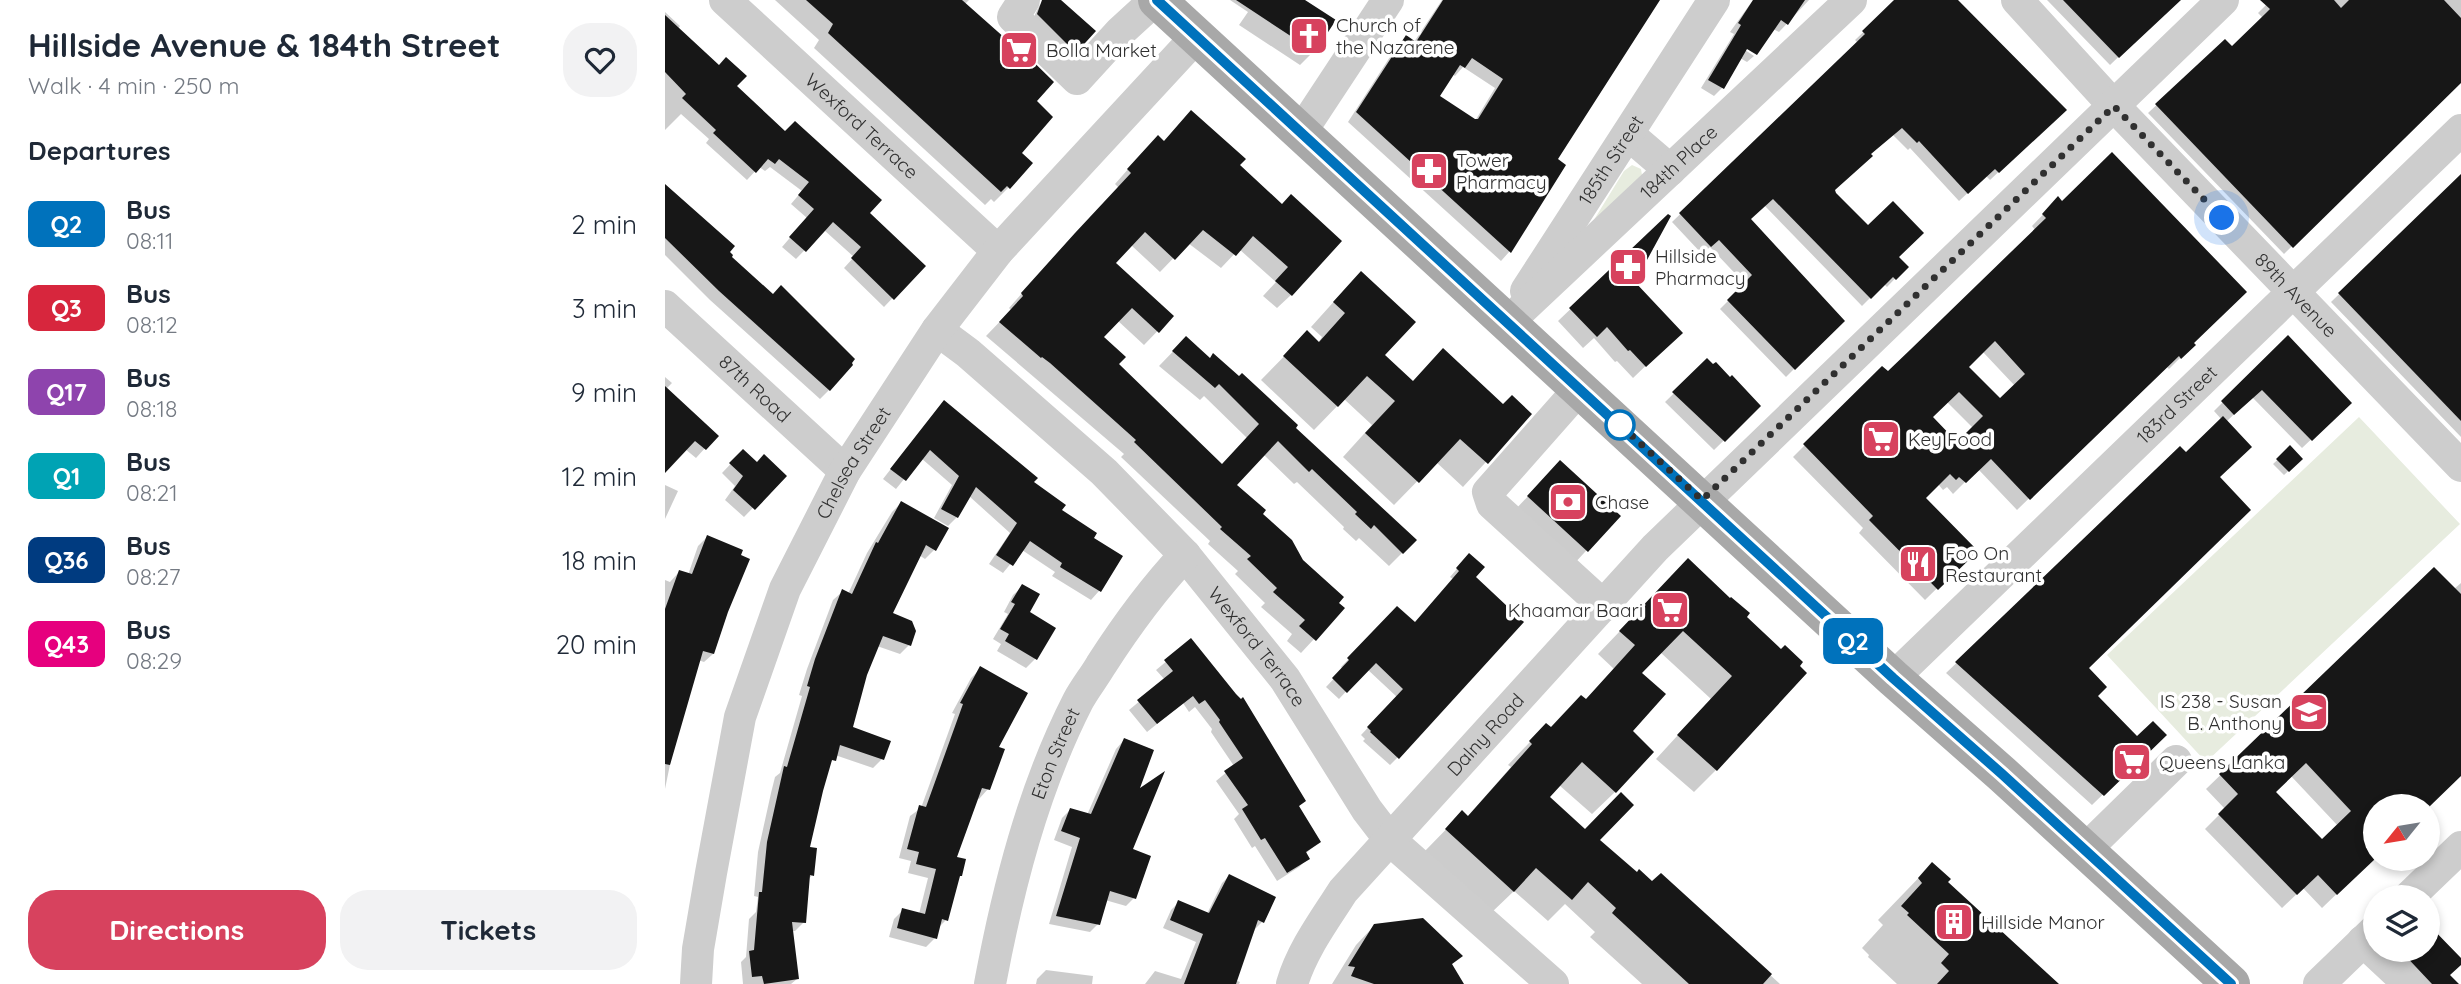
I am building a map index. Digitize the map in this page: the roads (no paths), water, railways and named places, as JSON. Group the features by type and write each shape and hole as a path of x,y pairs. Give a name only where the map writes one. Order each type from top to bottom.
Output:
{"main road":[{"path":"1156,0 1893,678 1994,766 2231,984"}],"street":[{"name":"Wexford Terrace","path":"725,0 998,251"},
{"path":"1024,0 1013,17 1077,79 1120,32 1156,0"},
{"name":"185th Street","path":"1508,322 1537,272 1714,0"},
{"name":"184th Place","path":"1508,322 1851,0"},
{"name":"89th Avenue","path":"2017,0 2114,106 2461,466"},
{"name":"Dalny Road","path":"1292,984 1296,969 1343,891 1655,548 2223,0"},
{"path":"1301,132 1378,4"},
{"name":"Chelsea Street","path":"697,984 702,924 740,718 785,589 845,471 937,330 998,251 1197,36"},
{"name":"183rd Street","path":"1893,678 2461,130"},
{"path":"1628,134 1670,170"},
{"name":"87th Road","path":"665,306 845,471"},
{"name":"Wexford Terrace","path":"937,330 1104,472 1185,555 1285,679 1367,810 1390,840 1553,984"},
{"path":"1580,388 1488,492 1493,504 1610,600"},
{"name":"Eton Street","path":"990,984 1005,906 1028,828 1051,763 1079,700 1117,640 1162,579 1185,555"},
{"path":"2085,850 2176,761"},
{"path":"2422,885 2461,847"},
{"path":"2319,984 2363,942"},
{"path":"2391,962 2409,984"}],"place":[{"name":"Church of the Nazarene","path":"1309,36"},
{"name":"Bolla Market","path":"1019,50"},
{"name":"Tower Pharmacy","path":"1429,171"},
{"name":"Hillside Pharmacy","path":"1628,267"},
{"name":"Key Food","path":"1881,439"},
{"name":"Chase","path":"1568,502"},
{"name":"Foo On Restaurant","path":"1918,564"},
{"name":"Khaamar Baari","path":"1670,610"},
{"name":"IS 238 - Susan B. Anthony","path":"2309,712"},
{"name":"Queens Lanka","path":"2132,762"},
{"name":"Hillside Manor","path":"1954,922"}]}
